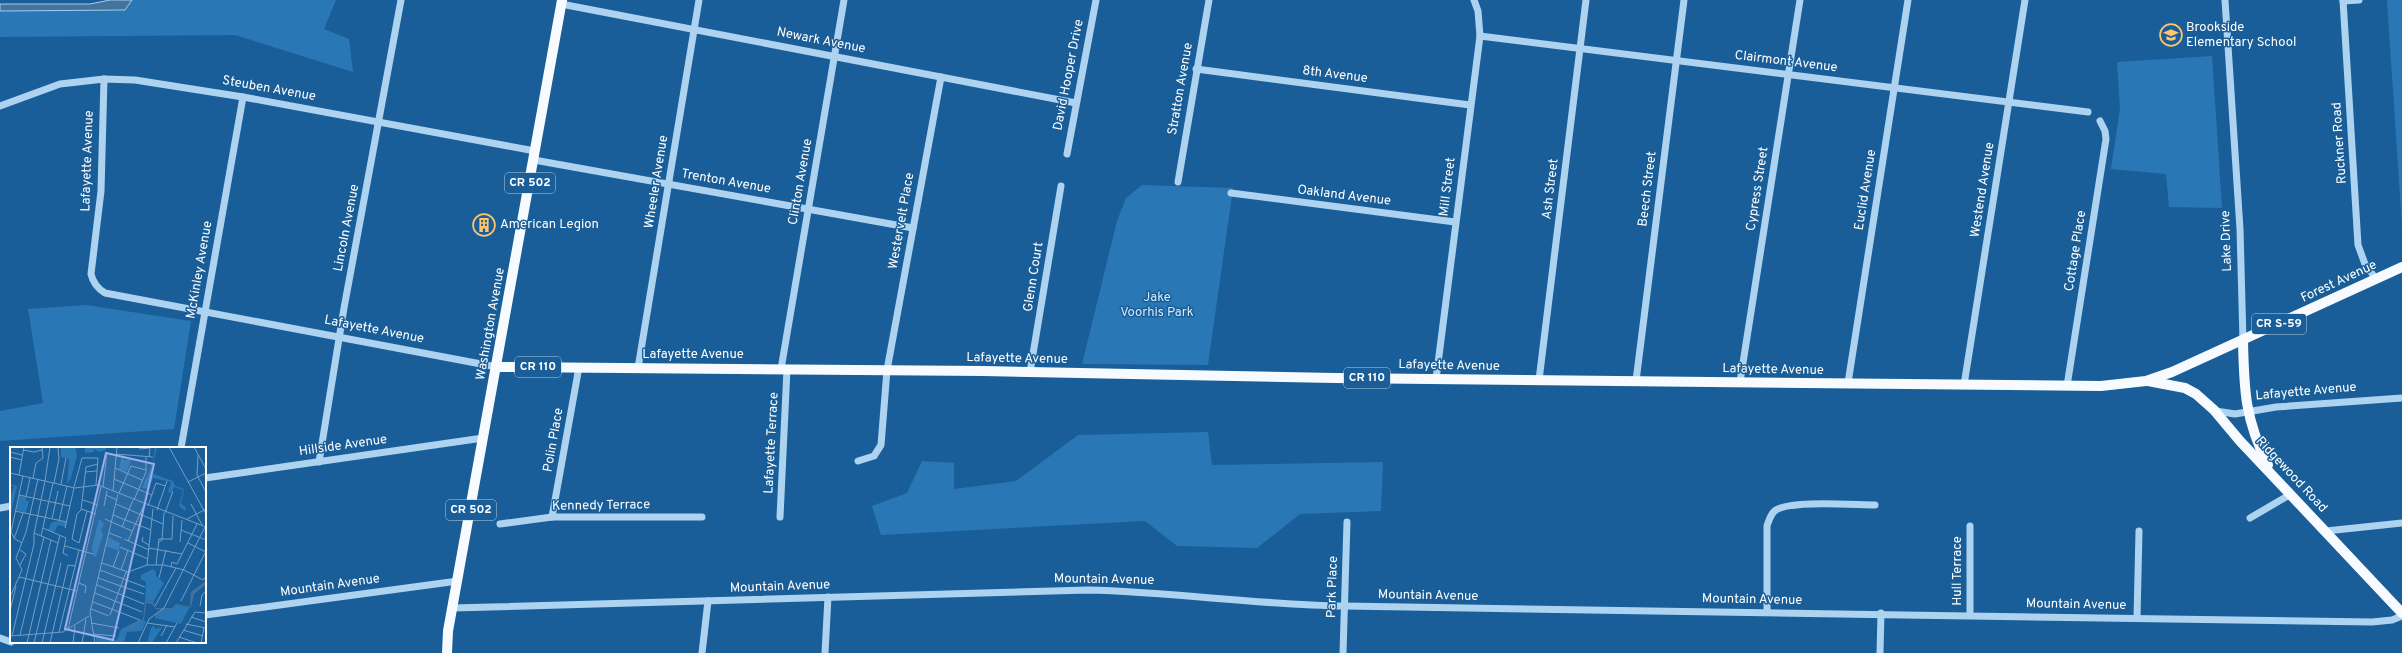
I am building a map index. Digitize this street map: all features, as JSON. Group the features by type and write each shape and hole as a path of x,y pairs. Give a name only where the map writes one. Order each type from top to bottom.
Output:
{"main road":[{"name":"Washington Avenue","path":"447,653 453,608 562,2"},
{"name":"Forest Avenue","path":"2150,379 2243,340 2402,267"},
{"name":"Lake Drive","path":"2243,340 2247,411 2257,442 2274,475"},
{"name":"Lafayette Avenue","path":"496,367 887,370 1436,379 2067,386 2101,386 2150,379"},
{"name":"Ridgewood Road","path":"2150,379 2185,388 2196,394 2214,410 2402,614"}],"street":[{"name":"Lincoln Avenue","path":"320,462 340,336 401,0"},
{"name":"Wheeler Avenue","path":"638,368 699,0"},
{"name":"Clinton Avenue","path":"784,369 808,209 844,0"},
{"name":"David Hooper Drive","path":"1067,154 1096,0"},
{"name":"Stratton Avenue","path":"1178,182 1196,69 1209,0"},
{"name":"Mill Street","path":"1436,379 1480,36 1478,11 1474,0"},
{"name":"Ash Street","path":"1540,380 1586,0"},
{"name":"Beech Street","path":"1636,381 1684,0"},
{"name":"Cypress Street","path":"1740,382 1800,0"},
{"name":"Euclid Avenue","path":"1848,384 1908,0"},
{"name":"Westend Avenue","path":"1964,385 2025,0"},
{"name":"Lake Drive","path":"2225,0 2240,229 2243,340"},
{"path":"2343,0 2359,0"},
{"name":"Ruckner Road","path":"2343,0 2358,245 2365,264 2376,279"},
{"name":"Newark Avenue","path":"562,2 1076,103"},
{"name":"Clairmont Avenue","path":"1480,36 2088,112"},
{"name":"8th Avenue","path":"1196,69 1470,105"},
{"name":"Westervelt Place","path":"858,462 874,456 881,445 887,370 941,77"},
{"name":"Steuben Avenue","path":"0,106 60,84 104,79 166,84 379,121 535,155"},
{"name":"Lafayette Avenue","path":"104,79 101,191 92,280 96,286 105,293 340,336 496,367"},
{"name":"McKinley Avenue","path":"181,447 243,97"},
{"name":"Cottage Place","path":"2067,386 2106,139 2105,131 2100,121"},
{"name":"Trenton Avenue","path":"535,155 668,184 913,228"},
{"name":"Glenn Court","path":"1030,372 1061,186"},
{"name":"Oakland Avenue","path":"1231,193 1455,222"},
{"name":"Polin Place","path":"552,517 579,367"},
{"name":"Lafayette Terrace","path":"780,517 784,369"},
{"name":"Lafayette Avenue","path":"2214,410 2228,415 2247,411 2402,398"},
{"name":"Hillside Avenue","path":"206,478 484,438"},
{"path":"2250,518 2291,494"},
{"path":"1767,612 1767,526 1770,517 1776,510 1796,505 1875,505"},
{"path":"0,508 10,506"},
{"name":"Kennedy Terrace","path":"500,524 552,517 702,517"},
{"name":"Park Place","path":"1343,653 1347,522"},
{"path":"2326,531 2402,523"},
{"name":"Hull Terrace","path":"1970,526 1970,615"},
{"path":"2137,618 2139,531"},
{"name":"Mountain Avenue","path":"206,615 458,581"},
{"name":"Mountain Avenue","path":"453,608 828,597 1119,591 1252,602 1344,606 2372,622 2392,620 2402,614"},
{"path":"825,653 828,597"},
{"path":"702,653 708,601"},
{"path":"1880,653 1881,614"},
{"path":"0,638 10,642"}],"green space":[{"path":"132,0 336,0 324,29 349,39 353,72 235,35 0,37 0,11 125,10"},
{"path":"2387,0 2402,0 2402,227"},
{"path":"2212,56 2222,208 2169,207 2166,174 2111,169 2120,108 2117,62"},
{"name":"Jake Voorhis Park","path":"1142,185 1233,188 1208,365 1082,364 1117,221 1126,198"},
{"path":"86,305 191,321 174,429 0,441 0,411 43,403 28,309"},
{"path":"1208,432 1212,465 1383,462 1381,511 1300,514 1257,548 1177,546 1145,521 881,535 872,506 907,493 922,461 954,463 954,489 1016,481 1078,435"}],"shaded area":[{"path":"110,0 132,0 125,10 0,11 0,4 90,4"}],"place":[{"name":"Brookside Elementary School","path":"2171,35"},
{"name":"American Legion","path":"484,225"}]}
